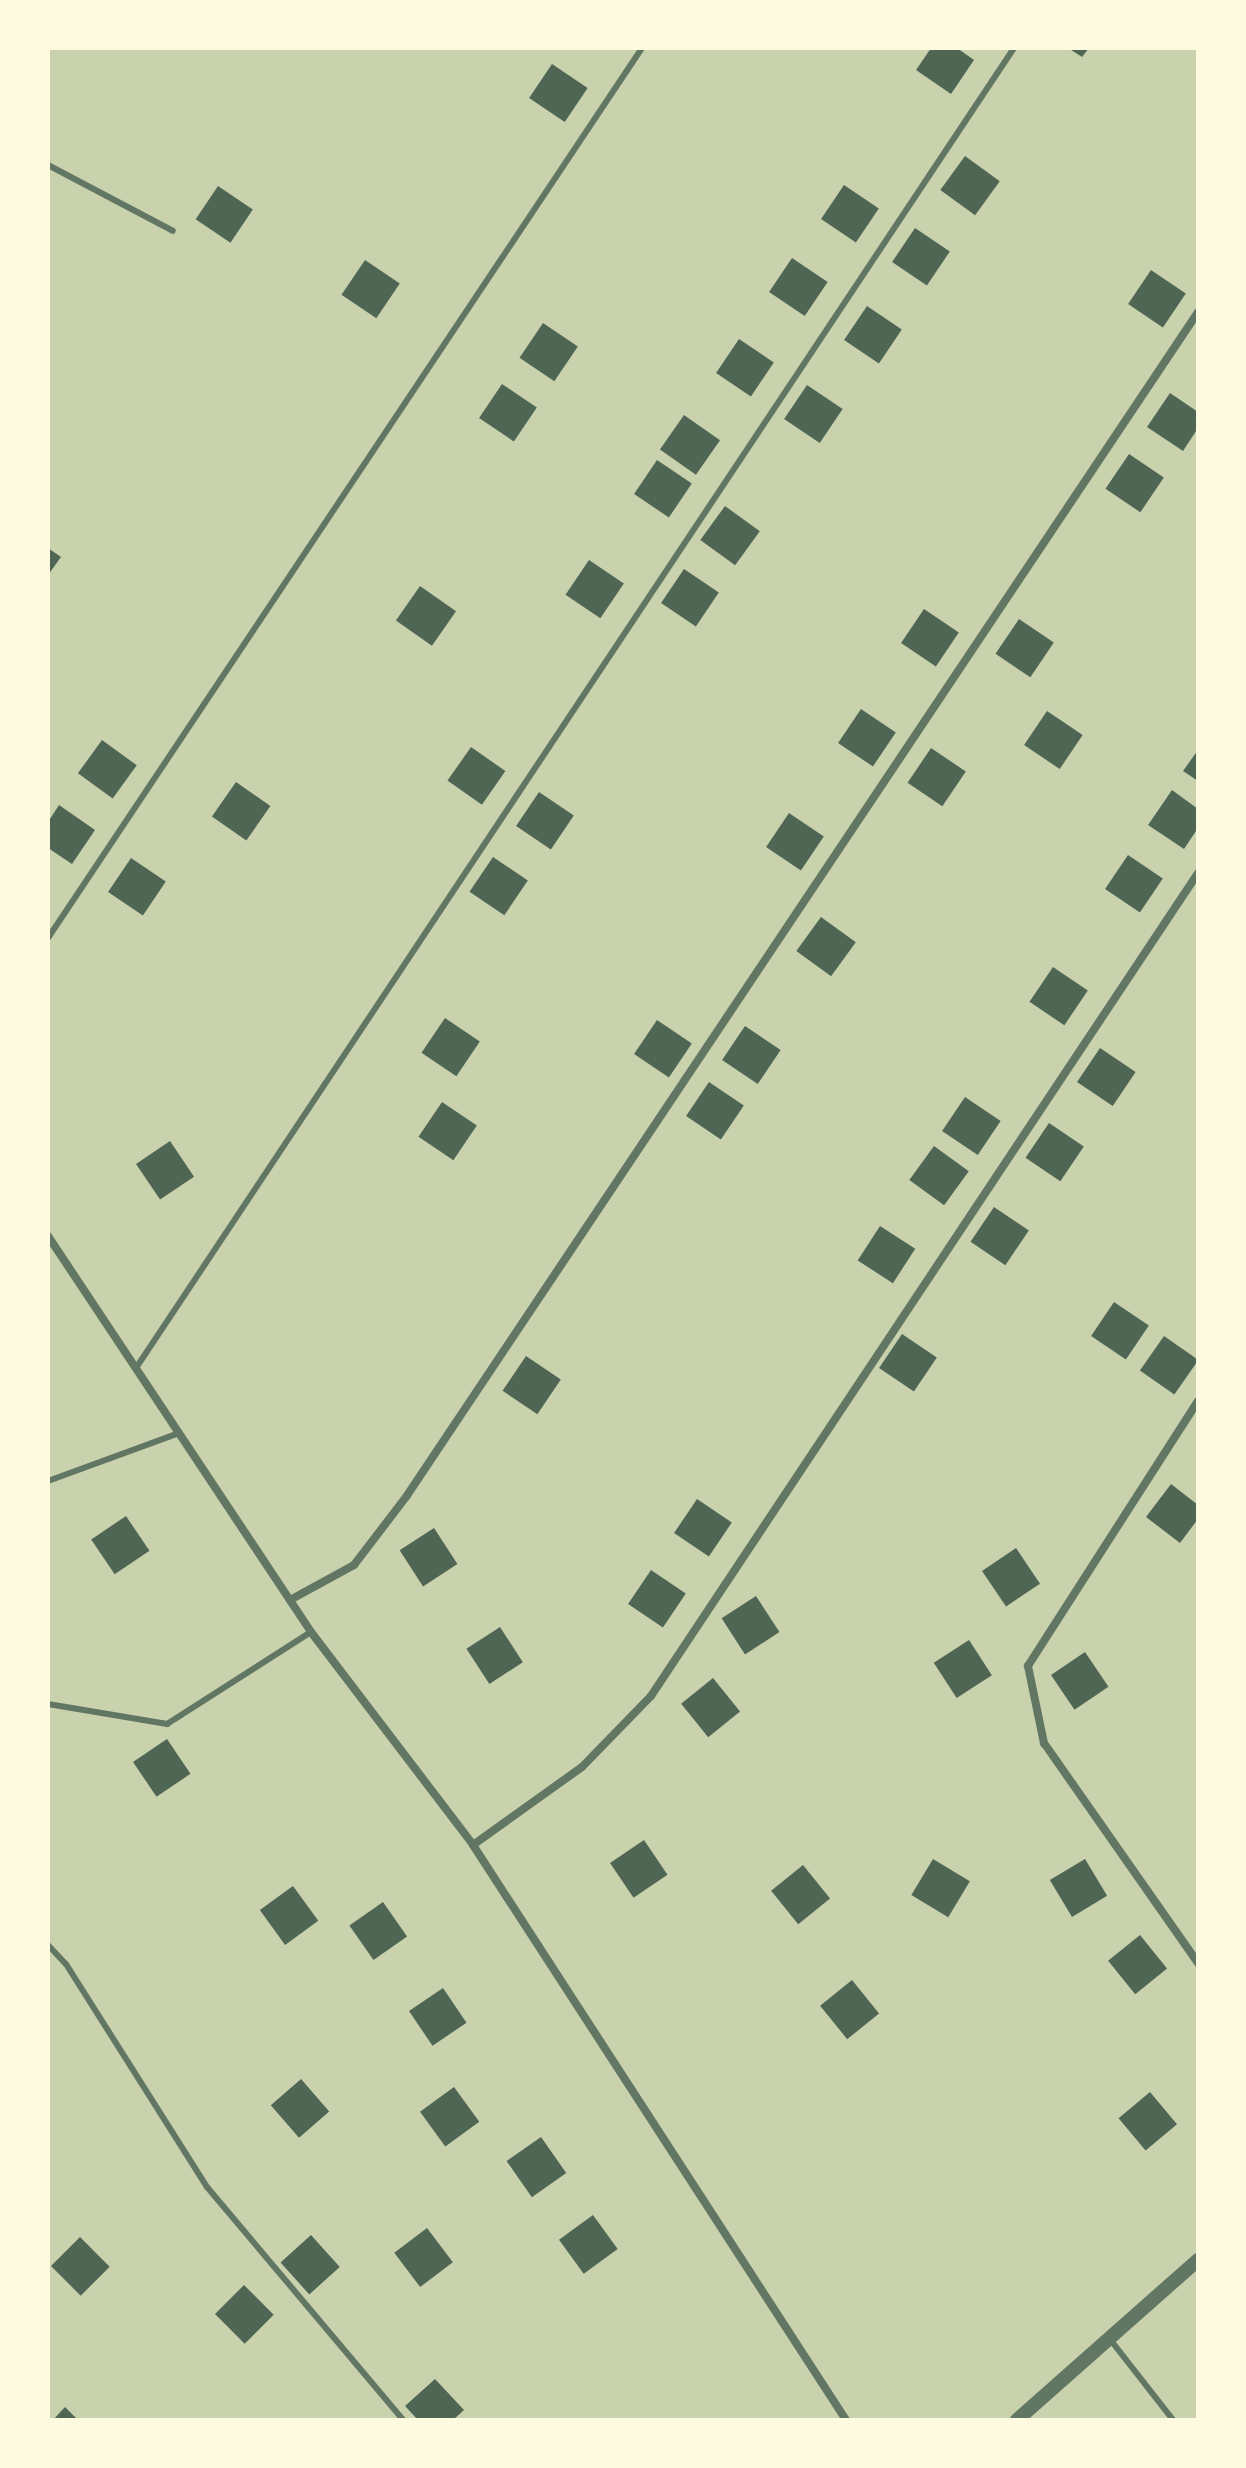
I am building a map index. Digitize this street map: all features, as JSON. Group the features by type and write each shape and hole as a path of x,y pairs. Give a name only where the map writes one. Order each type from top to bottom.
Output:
{"street":[{"path":"290,1600 354,1565 406,1497 1198,312"},
{"path":"473,1845 582,1767 651,1696 1198,873"},
{"path":"48,1236 311,1632 473,1845 846,2420"},
{"path":"1198,1401 1028,1666 1044,1743 1198,1963"},
{"path":"1017,2420 1198,2260"}],"lane":[{"path":"48,938 642,48"},
{"path":"136,1368 1014,48"},
{"path":"48,165 173,231"},
{"path":"48,1481 179,1433"},
{"path":"48,1704 167,1724 311,1632"},
{"path":"48,1945 66,1964 207,2187 403,2420"},
{"path":"1109,2338 1173,2420"}],"green space":[{"path":"48,48 1198,48 1198,2420 48,2420"}],"building":[{"path":"931,48 957,48 974,60 951,94 916,70"},
{"path":"1068,48 1089,48 1082,57"},
{"path":"552,64 588,88 565,122 529,98"},
{"path":"965,156 1000,181 975,215 940,190"},
{"path":"844,185 879,208 856,242 821,219"},
{"path":"218,186 253,209 230,243 196,219"},
{"path":"915,228 950,251 927,285 892,262"},
{"path":"792,258 828,282 805,316 769,292"},
{"path":"365,260 400,283 376,318 342,295"},
{"path":"1151,270 1186,293 1163,327 1128,304"},
{"path":"867,306 902,329 879,363 844,340"},
{"path":"543,323 578,346 554,381 520,358"},
{"path":"739,339 774,362 751,396 716,373"},
{"path":"502,384 537,407 514,441 479,418"},
{"path":"807,385 843,409 820,443 784,419"},
{"path":"1170,393 1198,412 1198,428 1183,451 1147,427"},
{"path":"684,415 720,440 696,475 660,449"},
{"path":"1129,454 1164,477 1140,512 1106,489"},
{"path":"657,460 692,483 669,517 634,494"},
{"path":"725,506 760,531 735,565 700,540"},
{"path":"48,548 61,557 48,575"},
{"path":"589,560 624,583 600,618 566,595"},
{"path":"684,569 719,592 696,626 661,603"},
{"path":"420,586 456,611 432,646 396,620"},
{"path":"924,609 959,632 936,666 901,643"},
{"path":"1019,619 1054,642 1030,677 996,654"},
{"path":"861,709 896,732 873,766 838,743"},
{"path":"1047,711 1083,735 1060,769 1024,745"},
{"path":"102,740 137,765 113,798 78,773"},
{"path":"471,747 505,771 482,805 447,781"},
{"path":"931,748 966,771 942,806 908,783"},
{"path":"1198,750 1198,781 1183,771"},
{"path":"236,782 270,806 246,840 212,816"},
{"path":"1172,790 1198,809 1198,828 1184,849 1148,825"},
{"path":"539,792 574,815 551,849 516,826"},
{"path":"59,805 95,830 72,864 48,848 48,822"},
{"path":"789,813 824,836 801,870 766,847"},
{"path":"1128,855 1163,878 1140,912 1105,889"},
{"path":"493,857 528,880 504,915 470,892"},
{"path":"131,858 166,881 143,915 108,892"},
{"path":"821,917 856,942 831,976 796,951"},
{"path":"1053,967 1088,990 1064,1025 1030,1002"},
{"path":"445,1018 480,1041 456,1076 422,1053"},
{"path":"657,1020 692,1043 669,1077 634,1054"},
{"path":"745,1026 781,1050 758,1084 722,1060"},
{"path":"1100,1048 1136,1072 1113,1106 1077,1082"},
{"path":"709,1082 744,1105 721,1139 686,1116"},
{"path":"965,1097 1001,1121 978,1155 942,1131"},
{"path":"442,1102 477,1125 453,1160 419,1137"},
{"path":"1049,1123 1084,1146 1060,1181 1026,1158"},
{"path":"170,1141 194,1177 160,1200 136,1164"},
{"path":"934,1146 969,1171 944,1205 909,1180"},
{"path":"994,1207 1029,1230 1005,1265 971,1242"},
{"path":"880,1226 915,1249 893,1283 858,1260"},
{"path":"1114,1302 1149,1325 1126,1359 1091,1336"},
{"path":"902,1334 937,1357 914,1391 879,1368"},
{"path":"1164,1336 1198,1360 1174,1394 1140,1370"},
{"path":"526,1356 561,1379 537,1414 503,1391"},
{"path":"1171,1484 1198,1505 1198,1519 1180,1543 1146,1517"},
{"path":"697,1499 732,1522 709,1556 674,1533"},
{"path":"126,1516 149,1551 115,1574 91,1539"},
{"path":"434,1528 457,1564 423,1586 400,1550"},
{"path":"1016,1548 1040,1584 1006,1607 982,1571"},
{"path":"651,1570 686,1593 663,1627 628,1604"},
{"path":"756,1596 779,1632 745,1654 722,1618"},
{"path":"500,1627 523,1662 489,1684 466,1649"},
{"path":"969,1640 992,1675 957,1698 934,1663"},
{"path":"1085,1652 1108,1687 1074,1710 1051,1675"},
{"path":"713,1678 740,1711 708,1737 681,1704"},
{"path":"167,1739 190,1774 156,1797 133,1762"},
{"path":"644,1840 667,1875 633,1898 610,1863"},
{"path":"933,1859 970,1881 948,1917 911,1895"},
{"path":"1085,1859 1107,1896 1072,1917 1050,1880"},
{"path":"803,1865 830,1898 798,1924 771,1891"},
{"path":"293,1886 318,1921 285,1945 260,1910"},
{"path":"383,1902 407,1936 374,1960 349,1926"},
{"path":"1140,1935 1167,1968 1135,1994 1108,1961"},
{"path":"852,1980 879,2013 847,2039 820,2006"},
{"path":"443,1988 466,2023 432,2046 409,2011"},
{"path":"301,2079 329,2111 299,2138 271,2105"},
{"path":"454,2087 479,2122 445,2146 420,2112"},
{"path":"1150,2092 1177,2124 1146,2151 1119,2118"},
{"path":"541,2137 566,2173 532,2197 507,2161"},
{"path":"593,2215 618,2249 584,2274 559,2240"},
{"path":"427,2228 453,2262 420,2287 394,2253"},
{"path":"311,2235 340,2267 309,2294 281,2262"},
{"path":"80,2237 110,2267 81,2296 51,2266"},
{"path":"244,2285 274,2315 245,2344 215,2314"},
{"path":"435,2379 464,2410 453,2420 418,2420 405,2406"},
{"path":"65,2407 78,2420 53,2420"}]}
